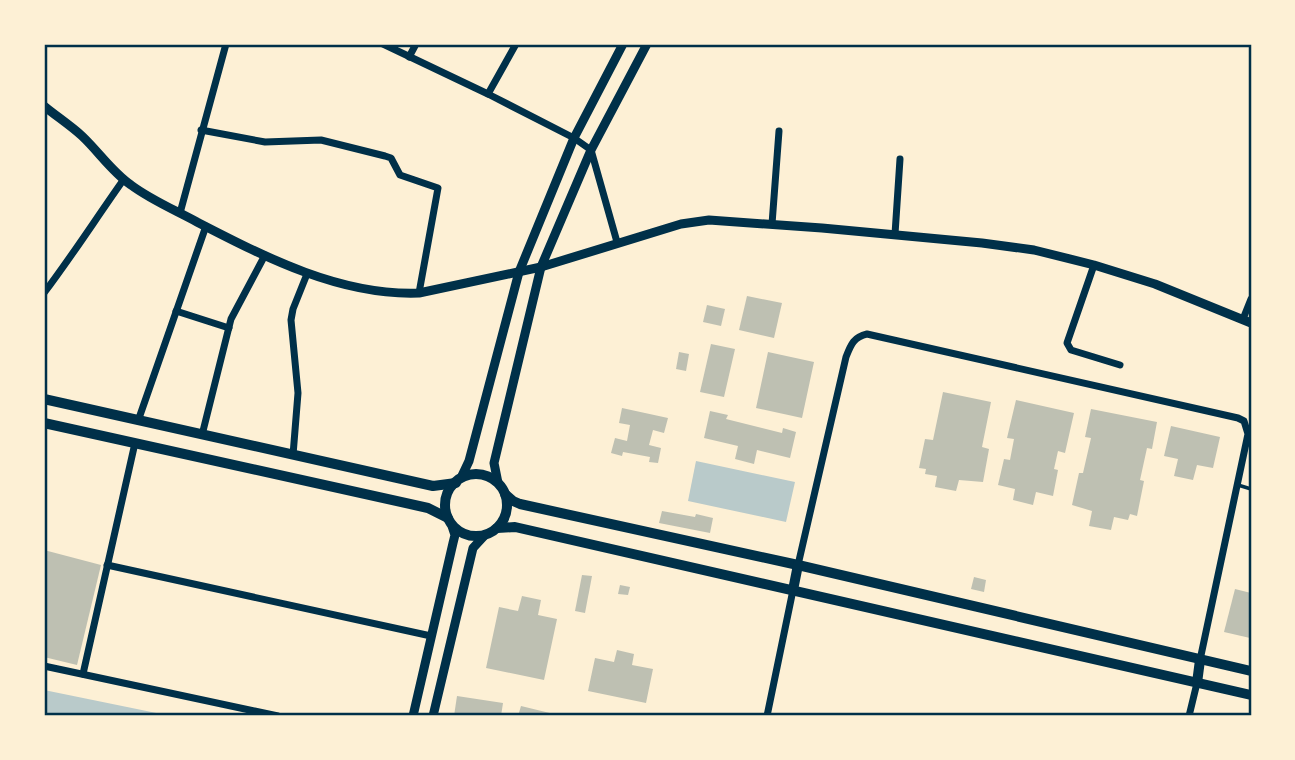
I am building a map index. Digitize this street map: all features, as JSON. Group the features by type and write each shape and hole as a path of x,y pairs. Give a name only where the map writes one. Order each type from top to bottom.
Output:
{"main road":[{"path":"44,399 433,485 458,481 477,474 486,476 498,484 513,501 520,504 798,565 1251,671"},
{"path":"44,423 428,508 468,536 485,535 497,528 515,527 1251,695"},
{"path":"450,522 444,505 447,495 458,481"},
{"path":"497,528 506,513 505,494"},
{"path":"793,590 798,565"},
{"path":"1197,683 1200,660"}],"street":[{"path":"180,213 226,44"},
{"path":"383,44 488,94 574,138 591,150 617,242"},
{"path":"409,58 416,44"},
{"path":"488,94 516,44"},
{"path":"458,481 469,461 519,272 574,138 623,44"},
{"path":"498,484 494,463 541,267 591,150 647,44"},
{"path":"44,106 81,135 124,179 153,199 307,274 363,289 400,294 419,293 541,267 681,224 709,220 895,234 1034,250 1155,284 1247,321 1251,299"},
{"path":"201,130 265,142 321,140 391,158 400,176 435,185 439,191 419,293"},
{"path":"772,224 779,131"},
{"path":"895,234 900,159"},
{"path":"44,293 80,246 93,222 124,179"},
{"path":"138,421 206,226"},
{"path":"202,435 232,319 265,255"},
{"path":"1094,265 1067,344 1071,350 1120,365"},
{"path":"293,456 298,393 291,320 307,274"},
{"path":"176,311 229,328"},
{"path":"798,565 846,357 860,335 867,334 1168,401 1248,422 1238,485 1200,660"},
{"path":"83,674 135,443"},
{"path":"413,716 455,535 450,522"},
{"path":"433,716 473,548 485,535"},
{"path":"107,565 431,636"},
{"path":"767,716 793,590"},
{"path":"44,666 278,716"},
{"path":"1189,716 1197,683"}],"lane":[{"path":"1238,485 1251,489"}],"shaded area":[{"path":"696,461 795,482 786,522 688,501"},
{"path":"44,690 171,716 44,716"}],"building":[{"path":"747,296 782,303 774,338 739,330"},
{"path":"707,305 725,309 721,326 703,322"},
{"path":"711,344 735,349 724,397 700,392"},
{"path":"679,352 689,354 686,371 676,369"},
{"path":"768,352 814,362 802,418 756,408"},
{"path":"943,392 991,402 982,447 989,449 983,482 959,480 956,491 935,487 937,476 925,474 926,469 919,468 925,439 933,440"},
{"path":"1016,400 1074,413 1065,453 1058,451 1053,496 1036,492 1033,505 1013,500 1015,489 998,485 1004,459 1010,460 1014,439 1007,438"},
{"path":"622,408 668,418 664,433 653,430 649,445 661,448 658,463 649,462 650,457 623,452 622,456 611,453 615,438 627,441 630,425 619,423"},
{"path":"1091,409 1157,422 1152,449 1147,448 1140,480 1144,481 1137,516 1130,514 1128,520 1114,517 1111,530 1089,526 1092,511 1072,505 1091,438 1085,437"},
{"path":"710,411 728,415 726,419 782,433 783,428 796,432 790,458 757,450 754,464 735,459 738,446 704,438"},
{"path":"1171,426 1220,437 1213,468 1197,465 1193,480 1174,476 1178,459 1164,456"},
{"path":"662,511 713,518 710,533 659,523"},
{"path":"44,550 101,565 77,665 44,657"},
{"path":"582,575 592,576 585,613 575,611"},
{"path":"974,577 986,580 984,592 971,589"},
{"path":"620,585 630,587 628,595 618,594"},
{"path":"1235,589 1251,593 1250,638 1224,632"},
{"path":"522,596 541,600 538,615 557,619 544,680 486,668 499,607 518,611"},
{"path":"617,650 634,654 632,665 653,669 646,703 588,691 595,658 614,662"},
{"path":"457,696 503,703 501,716 454,716"},
{"path":"521,706 558,715 558,716 518,716"}]}
